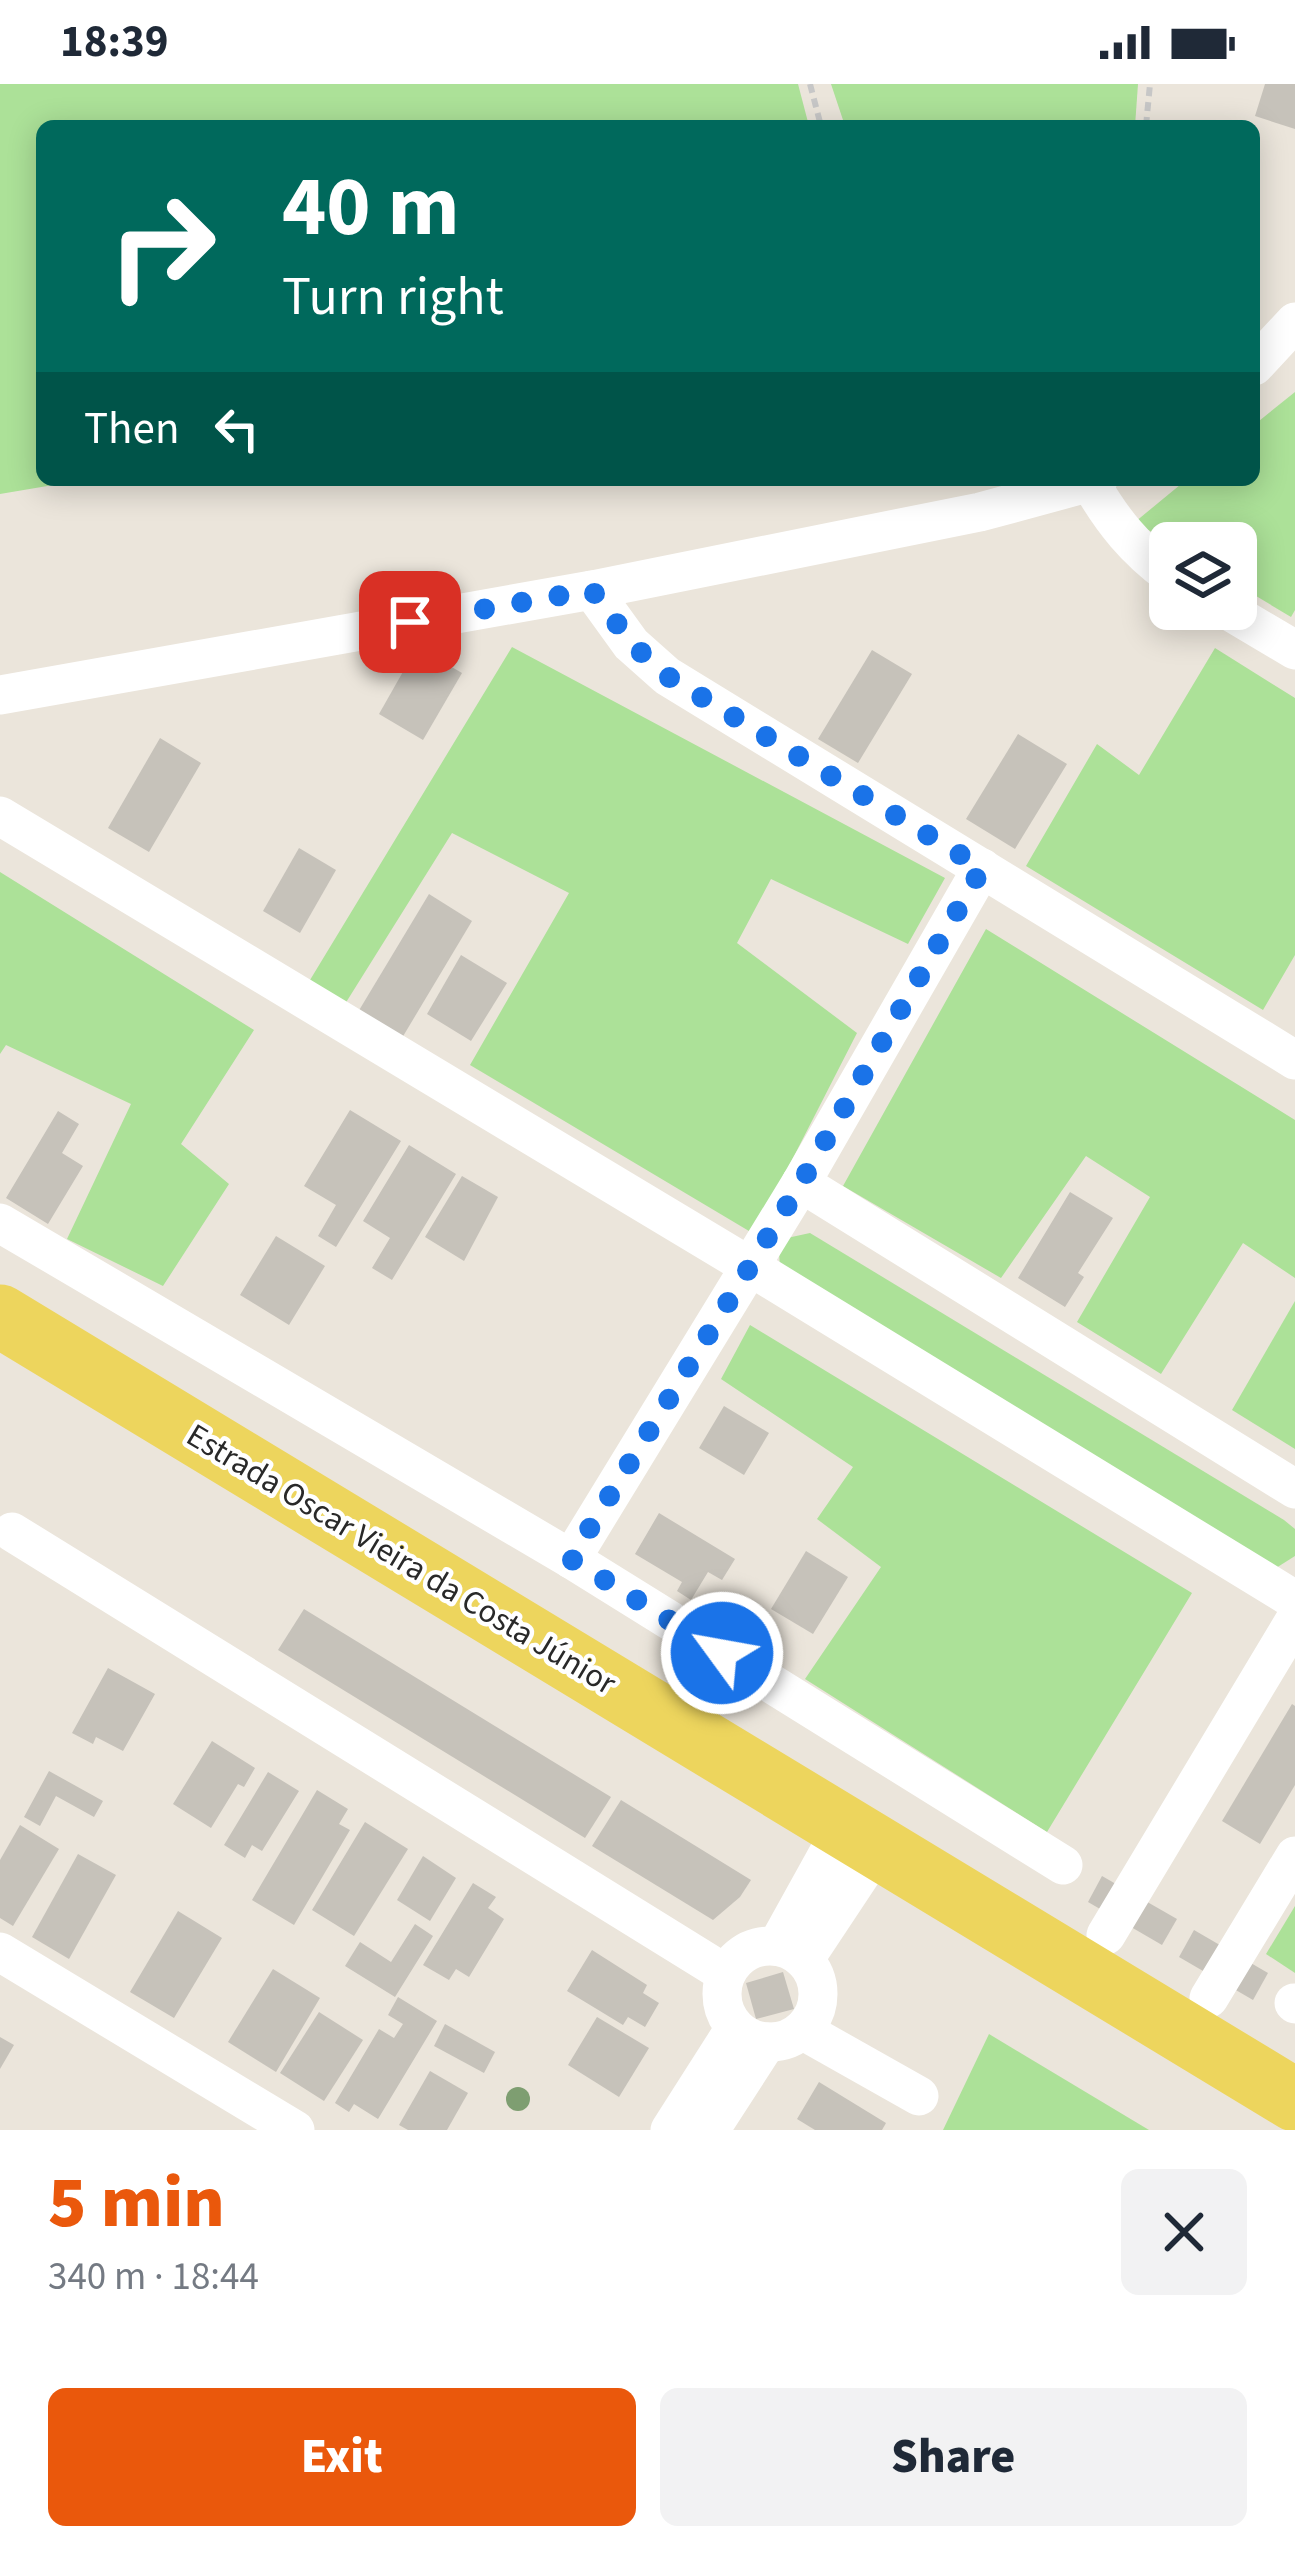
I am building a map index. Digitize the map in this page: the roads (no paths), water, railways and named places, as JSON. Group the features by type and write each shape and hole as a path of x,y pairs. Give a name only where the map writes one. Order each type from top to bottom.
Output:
{"main road":[{"name":"Estrada Oscar Vieira da Costa Júnior","path":"0,1273 1295,2050"},
{"name":"Estrada Oscar Vieira da Costa Júnior","path":"0,1316 1295,2100"}],"street":[{"path":"1260,360 1295,322"},
{"path":"0,694 592,590 980,512 1079,486"},
{"path":"1096,486 1116,525 1149,559"},
{"path":"592,590 632,644 667,676 1295,1060"},
{"path":"1257,627 1295,650"},
{"path":"0,816 1295,1600"},
{"path":"571,1559 801,1183 982,868"},
{"path":"801,1183 1295,1489"},
{"path":"0,1223 571,1559 1063,1864"},
{"path":"12,1532 726,1974"},
{"path":"1106,1935 1295,1620"},
{"path":"791,1953 862,1836"},
{"path":"1209,1998 1295,1856"},
{"path":"670,2130 768,2033 814,2014 815,1976 791,1953 761,1946 747,1952 726,1974 722,2003 768,2033 919,2096"},
{"path":"0,1952 296,2130"},
{"path":"710,2130 768,2033"}]}
